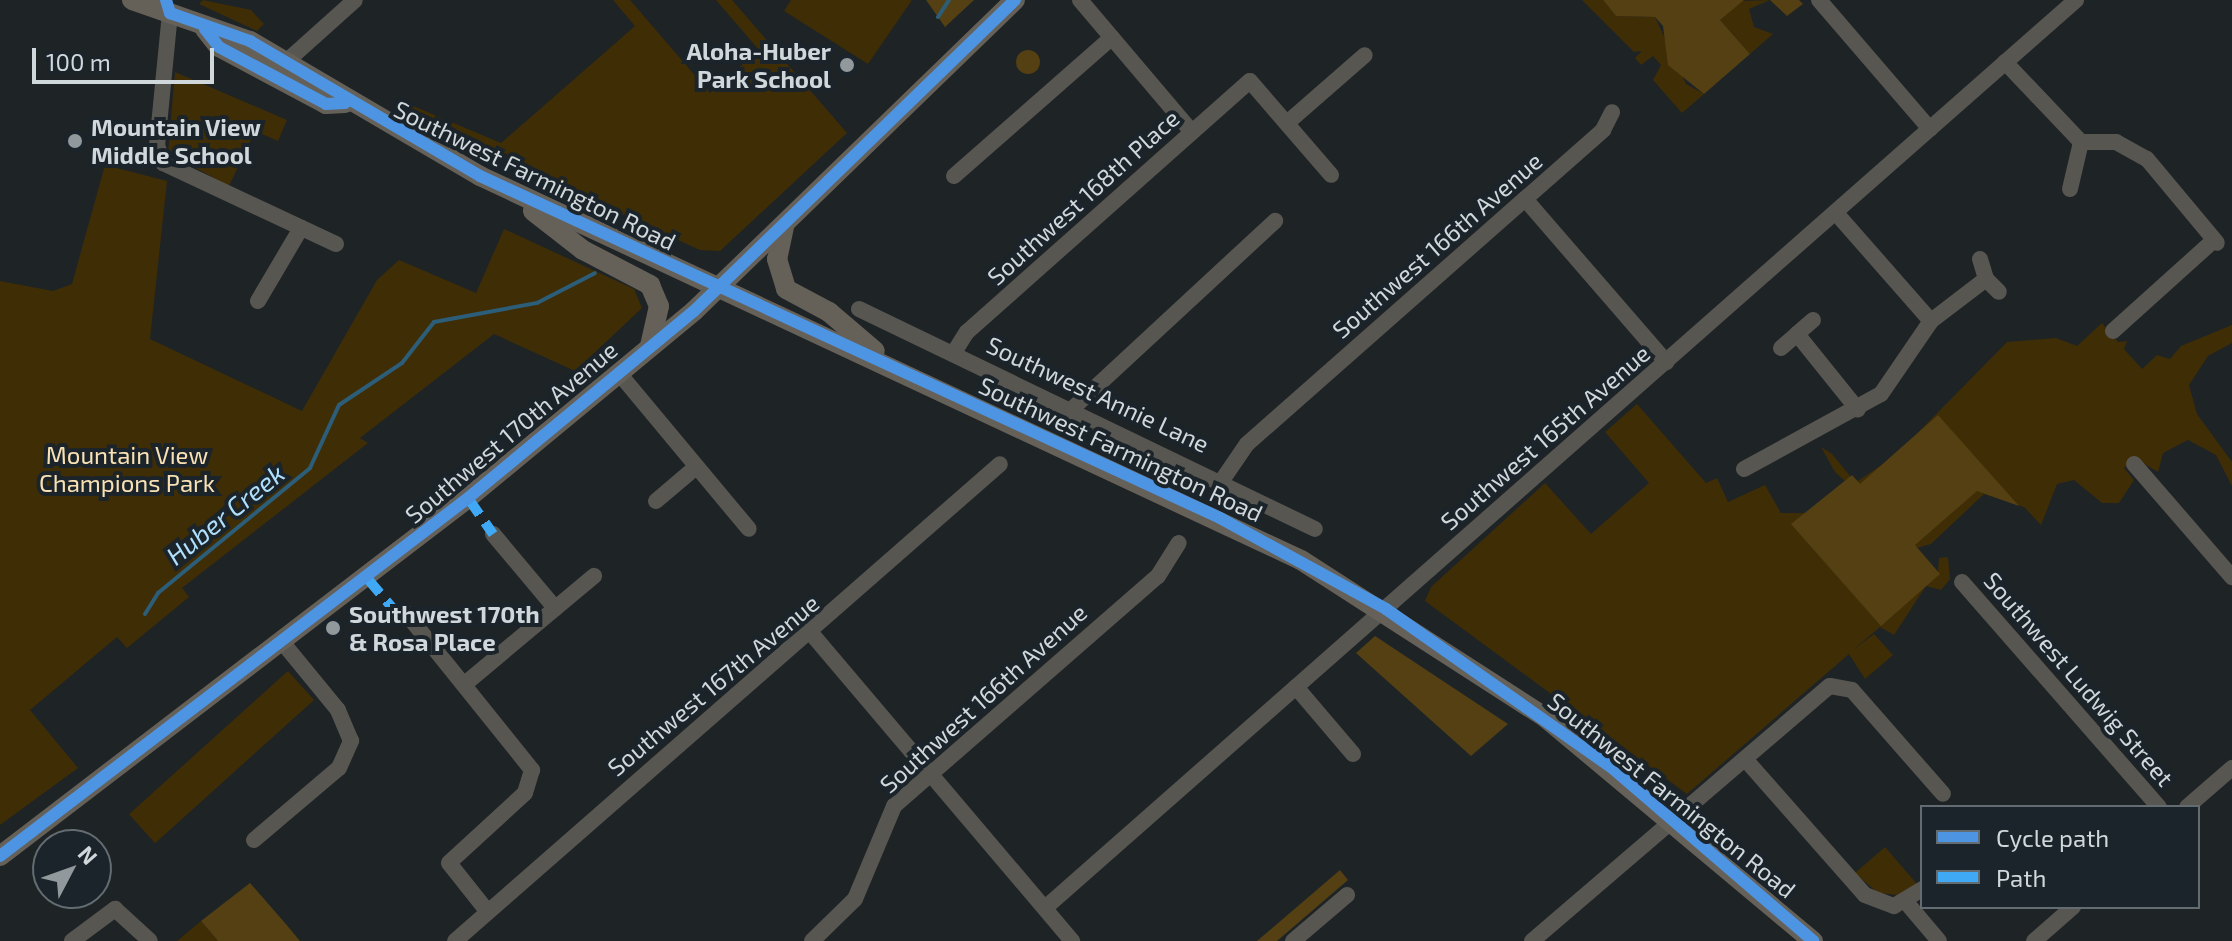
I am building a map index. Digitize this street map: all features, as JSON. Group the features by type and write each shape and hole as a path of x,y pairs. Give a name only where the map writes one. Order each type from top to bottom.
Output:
{"main road":[{"name":"Southwest Farmington Road","path":"132,0 168,7 205,29 219,47 326,104 345,103"},
{"name":"Southwest 170th Avenue","path":"0,856 283,643 719,289 1015,0"},
{"name":"Southwest Farmington Road","path":"205,29 227,31 287,61 345,103 504,188 1220,518 1386,609 1546,718 1670,816 1813,941"},
{"path":"504,188 583,250 650,285 659,306 650,346"},
{"path":"784,227 777,259 786,289 829,312 897,368"}],"street":[{"path":"287,61 355,0"},
{"path":"1080,0 1192,132"},
{"path":"1819,0 1930,129"},
{"name":"Southwest 165th Avenue","path":"1045,908 2076,0"},
{"path":"168,7 157,145 163,163 336,244"},
{"path":"954,176 1112,37"},
{"path":"1331,175 1287,123 1365,55"},
{"path":"2005,62 2081,142 2133,148 2210,231 2214,243 2113,331"},
{"name":"Southwest 168th Place","path":"953,354 967,332 1250,81 1287,123"},
{"name":"Southwest 166th Avenue","path":"1223,479 1247,444 1603,130 1612,112"},
{"path":"2070,189 2081,142"},
{"path":"1525,199 1666,362"},
{"path":"1836,213 1931,321"},
{"path":"1072,409 1275,221"},
{"path":"258,301 301,228"},
{"path":"1980,259 1986,279 1999,292"},
{"path":"1744,469 1858,410 1899,374 1931,321 1986,279"},
{"name":"Southwest Annie Lane","path":"859,309 1223,479 1315,529"},
{"path":"1781,348 1813,320"},
{"path":"1797,334 1858,410"},
{"path":"618,372 749,529"},
{"name":"Southwest 167th Avenue","path":"460,939 487,911 811,633 1000,464"},
{"path":"2134,464 2232,577"},
{"path":"656,501 696,467"},
{"path":"493,534 555,608"},
{"name":"Southwest 166th Avenue","path":"812,941 855,899 882,826 928,773 1158,576 1179,543"},
{"path":"466,683 594,576"},
{"name":"Southwest Ludwig Street","path":"1962,582 2157,805"},
{"path":"405,612 466,683 532,770 525,793 449,863 487,911"},
{"path":"811,633 1072,941"},
{"path":"254,840 339,768 351,741 338,710 283,643"},
{"path":"1532,941 1670,816 1745,759 1823,690 1839,685 1943,794"},
{"path":"1296,687 1353,754"},
{"path":"1745,759 1865,895 1887,906 1906,902 1920,891"},
{"path":"2189,805 2232,768"},
{"path":"1293,941 1347,895"},
{"path":"1906,902 1939,941"},
{"path":"72,941 111,909 121,908 150,941"},
{"path":"2034,941 2071,909"}],"green space":[{"path":"203,0 251,10 264,24 257,31 199,4"},
{"path":"613,0 630,0 710,93 759,50 716,0 732,0 847,133 720,251 700,250 606,207 428,121 399,100 501,143 635,26"},
{"path":"791,0 912,0 868,64 784,11"},
{"path":"1582,0 1603,0 1616,16 1655,17 1686,84 1704,94 1682,113 1653,80 1661,65 1653,56 1641,65 1635,58 1642,51 1634,52"},
{"path":"1770,0 1749,9 1754,27 1773,34 1750,54 1720,20 1741,1"},
{"path":"175,72 287,120 278,141 255,131 229,186 168,153"},
{"name":"Mountain View Champions Park","path":"105,165 167,181 150,339 302,411 377,280 399,260 476,293 504,229 634,289 642,308 575,371 494,334 360,438 368,443 182,588 189,597 127,648 117,637 30,710 78,768 0,825 0,281 53,291 72,284"},
{"path":"2102,323 2118,342 2127,341 2124,349 2142,369 2157,355 2170,359 2181,346 2232,325 2232,343 2208,356 2189,385 2197,414 2232,462 2232,486 2216,455 2188,440 2163,453 2158,472 2136,459 2124,468 2134,480 2119,503 2102,503 2074,480 2057,484 2041,525 2024,507 1984,494 1931,544 1906,551 1938,573 1939,558 1948,557 1950,579 1941,590 1926,586 1894,635 1880,627 1853,650 1874,634 1893,655 1865,679 1849,654 1687,794 1425,601 1431,587 1545,483 1591,534 1649,483 1605,432 1637,404 1706,483 1717,478 1728,502 1765,485 1781,513 1809,513 1894,457 2007,342 2056,338 2077,346"},
{"path":"1821,447 1832,454 1851,477 1845,481 1835,472"},
{"path":"288,671 314,700 155,843 129,814"},
{"path":"1885,847 1917,884 1897,895 1878,893 1855,873"},
{"path":"201,921 218,941 177,941"}],"shaded area":[{"path":"926,0 974,0 945,27"},
{"path":"1603,0 1744,0 1720,20 1750,54 1704,94 1668,65 1663,26 1655,17 1616,16"},
{"path":"1770,0 1799,0 1803,4 1787,16"},
{"path":"1028,50 1037,53 1040,62 1037,71 1028,74 1019,71 1016,62 1019,53"},
{"path":"1938,415 2019,506 1977,491 1915,545 1940,574 1881,626 1791,524 1852,475 1860,484"},
{"path":"1375,636 1508,724 1471,756 1356,653"},
{"path":"1340,870 1348,880 1277,941 1257,941"},
{"path":"250,883 300,941 218,941 201,921"}],"waterway":[{"name":"Huber Creek","path":"938,17 949,0"},
{"name":"Huber Creek","path":"145,614 158,593 310,468 339,405 402,363 434,322 537,303 595,273"}],"marked path":[{"path":"468,498 493,534"},
{"path":"367,578 394,610 405,612"}],"cycle path":[{"path":"166,0 170,13 250,41 480,176 1220,518 1386,609 1611,767 1813,941"},
{"path":"0,856 468,498 694,311 1015,0"},
{"path":"205,29 219,47 326,104 345,103"}],"place":[{"name":"Aloha-Huber Park School","path":"847,65"},
{"name":"Mountain View Middle School","path":"75,141"},
{"name":"Southwest 170th & Rosa Place","path":"333,628"}]}
